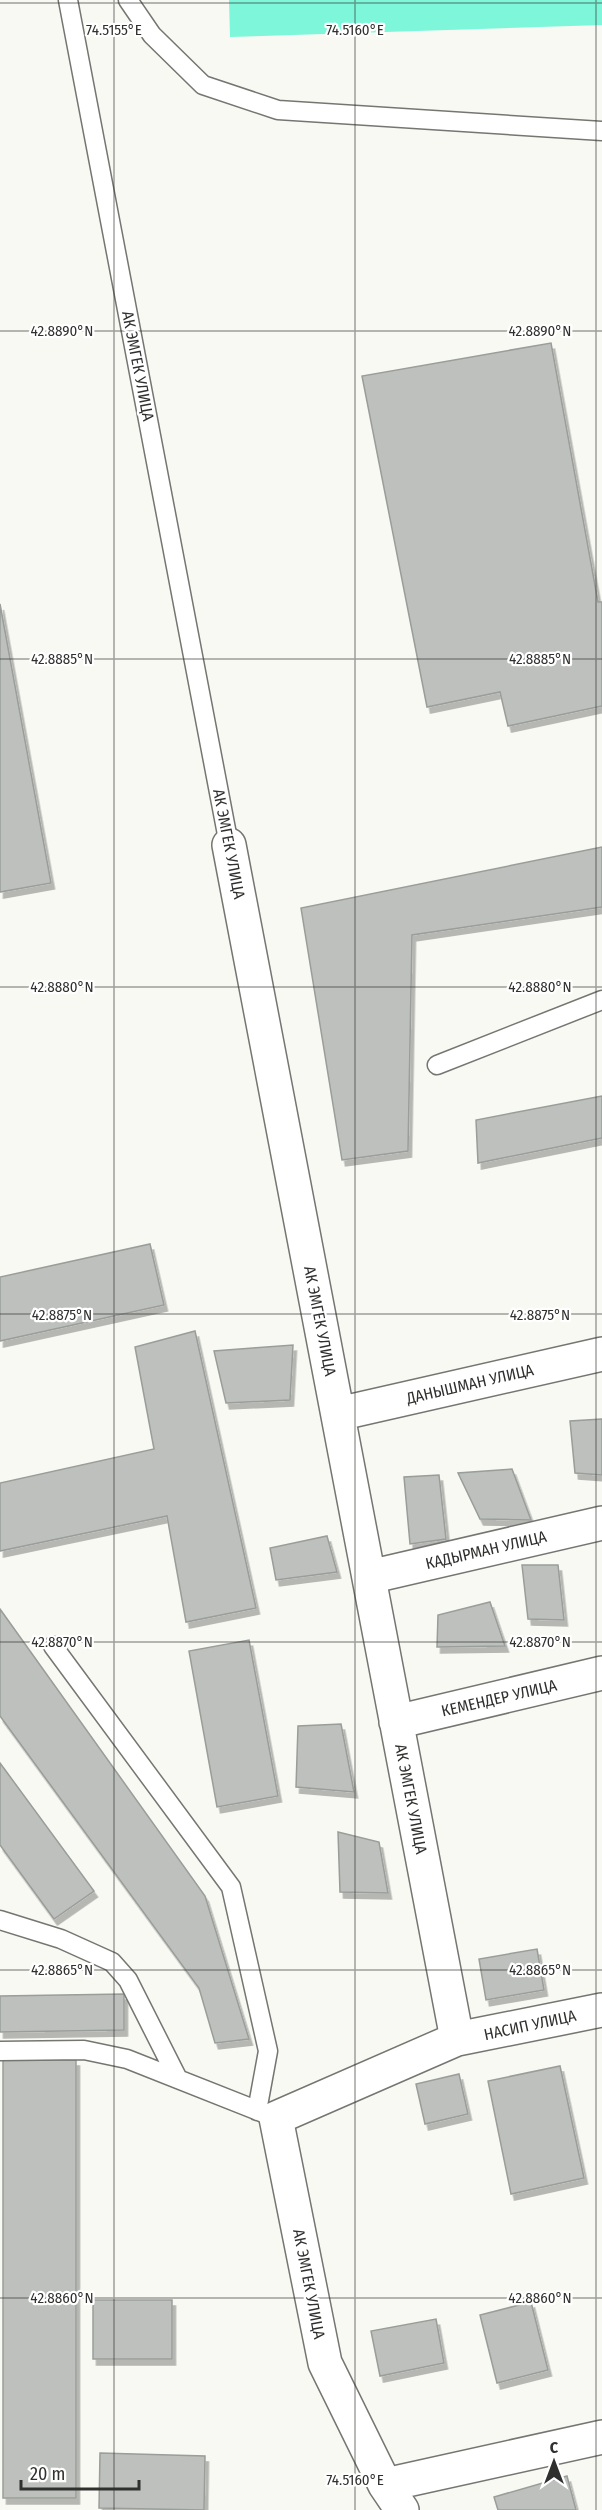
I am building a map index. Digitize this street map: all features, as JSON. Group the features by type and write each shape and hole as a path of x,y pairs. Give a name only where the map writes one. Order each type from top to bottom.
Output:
{"street":[{"name":"АК ЭМГЕК УЛИЦА","path":"229,845 457,2039"},
{"name":"ДАНЫШМАН УЛИЦА","path":"338,1414 602,1354"},
{"name":"КАДЫРМАН УЛИЦА","path":"369,1577 602,1522"},
{"name":"КЕМЕНДЕР УЛИЦА","path":"396,1722 602,1673"},
{"name":"НАСИП УЛИЦА","path":"457,2039 602,2010"},
{"path":"266,2115 457,2039"},
{"name":"АК ЭМГЕК УЛИЦА","path":"266,2115 325,2363 394,2498"},
{"path":"394,2498 602,2437"}],"lane":[{"name":"АК ЭМГЕК УЛИЦА","path":"68,0 229,845"},
{"path":"128,0 152,35 203,85 278,110 602,132"},
{"path":"437,1065 602,1000"},
{"path":"0,2051 84,2050 128,2059 266,2115 268,2051 231,1887 53,1646"},
{"path":"0,1920 62,1938 112,1962 128,1980 178,2079"}],"shaded area":[{"path":"229,0 602,0 602,25 230,37"}],"building":[{"path":"551,343 598,602 602,602 602,706 508,726 500,692 427,707 362,376"},
{"path":"0,604 51,883 0,892"},
{"path":"602,847 602,907 412,935 408,1151 342,1160 301,908"},
{"path":"602,1096 602,1138 478,1163 476,1120"},
{"path":"150,1244 164,1305 0,1341 0,1277"},
{"path":"195,1331 256,1608 186,1622 167,1516 0,1551 0,1483 154,1449 135,1347"},
{"path":"293,1345 290,1400 226,1403 214,1351"},
{"path":"602,1419 602,1475 575,1473 570,1421"},
{"path":"512,1469 531,1520 480,1519 458,1473"},
{"path":"439,1475 446,1539 410,1544 404,1477"},
{"path":"327,1536 337,1572 276,1580 270,1548"},
{"path":"522,1565 558,1565 564,1620 528,1619"},
{"path":"490,1602 505,1646 437,1647 438,1615"},
{"path":"0,1609 205,1896 249,2039 215,2043 199,1988 0,1716"},
{"path":"249,1640 278,1796 217,1807 189,1651"},
{"path":"341,1724 354,1792 296,1787 298,1726"},
{"path":"0,1763 94,1891 54,1919 0,1845"},
{"path":"338,1832 379,1842 388,1893 340,1892"},
{"path":"537,1949 544,1990 486,2000 479,1959"},
{"path":"124,1994 124,2030 0,2032 0,1996"},
{"path":"3,2060 76,2060 76,2498 3,2498"},
{"path":"560,2066 584,2178 511,2194 488,2081"},
{"path":"459,2074 468,2114 425,2124 416,2084"},
{"path":"93,2300 172,2300 172,2359 93,2359"},
{"path":"531,2302 548,2370 497,2383 480,2315"},
{"path":"436,2319 444,2363 380,2376 371,2331"},
{"path":"100,2453 205,2456 204,2510 99,2508"},
{"path":"567,2476 576,2510 498,2510 494,2497"}]}
